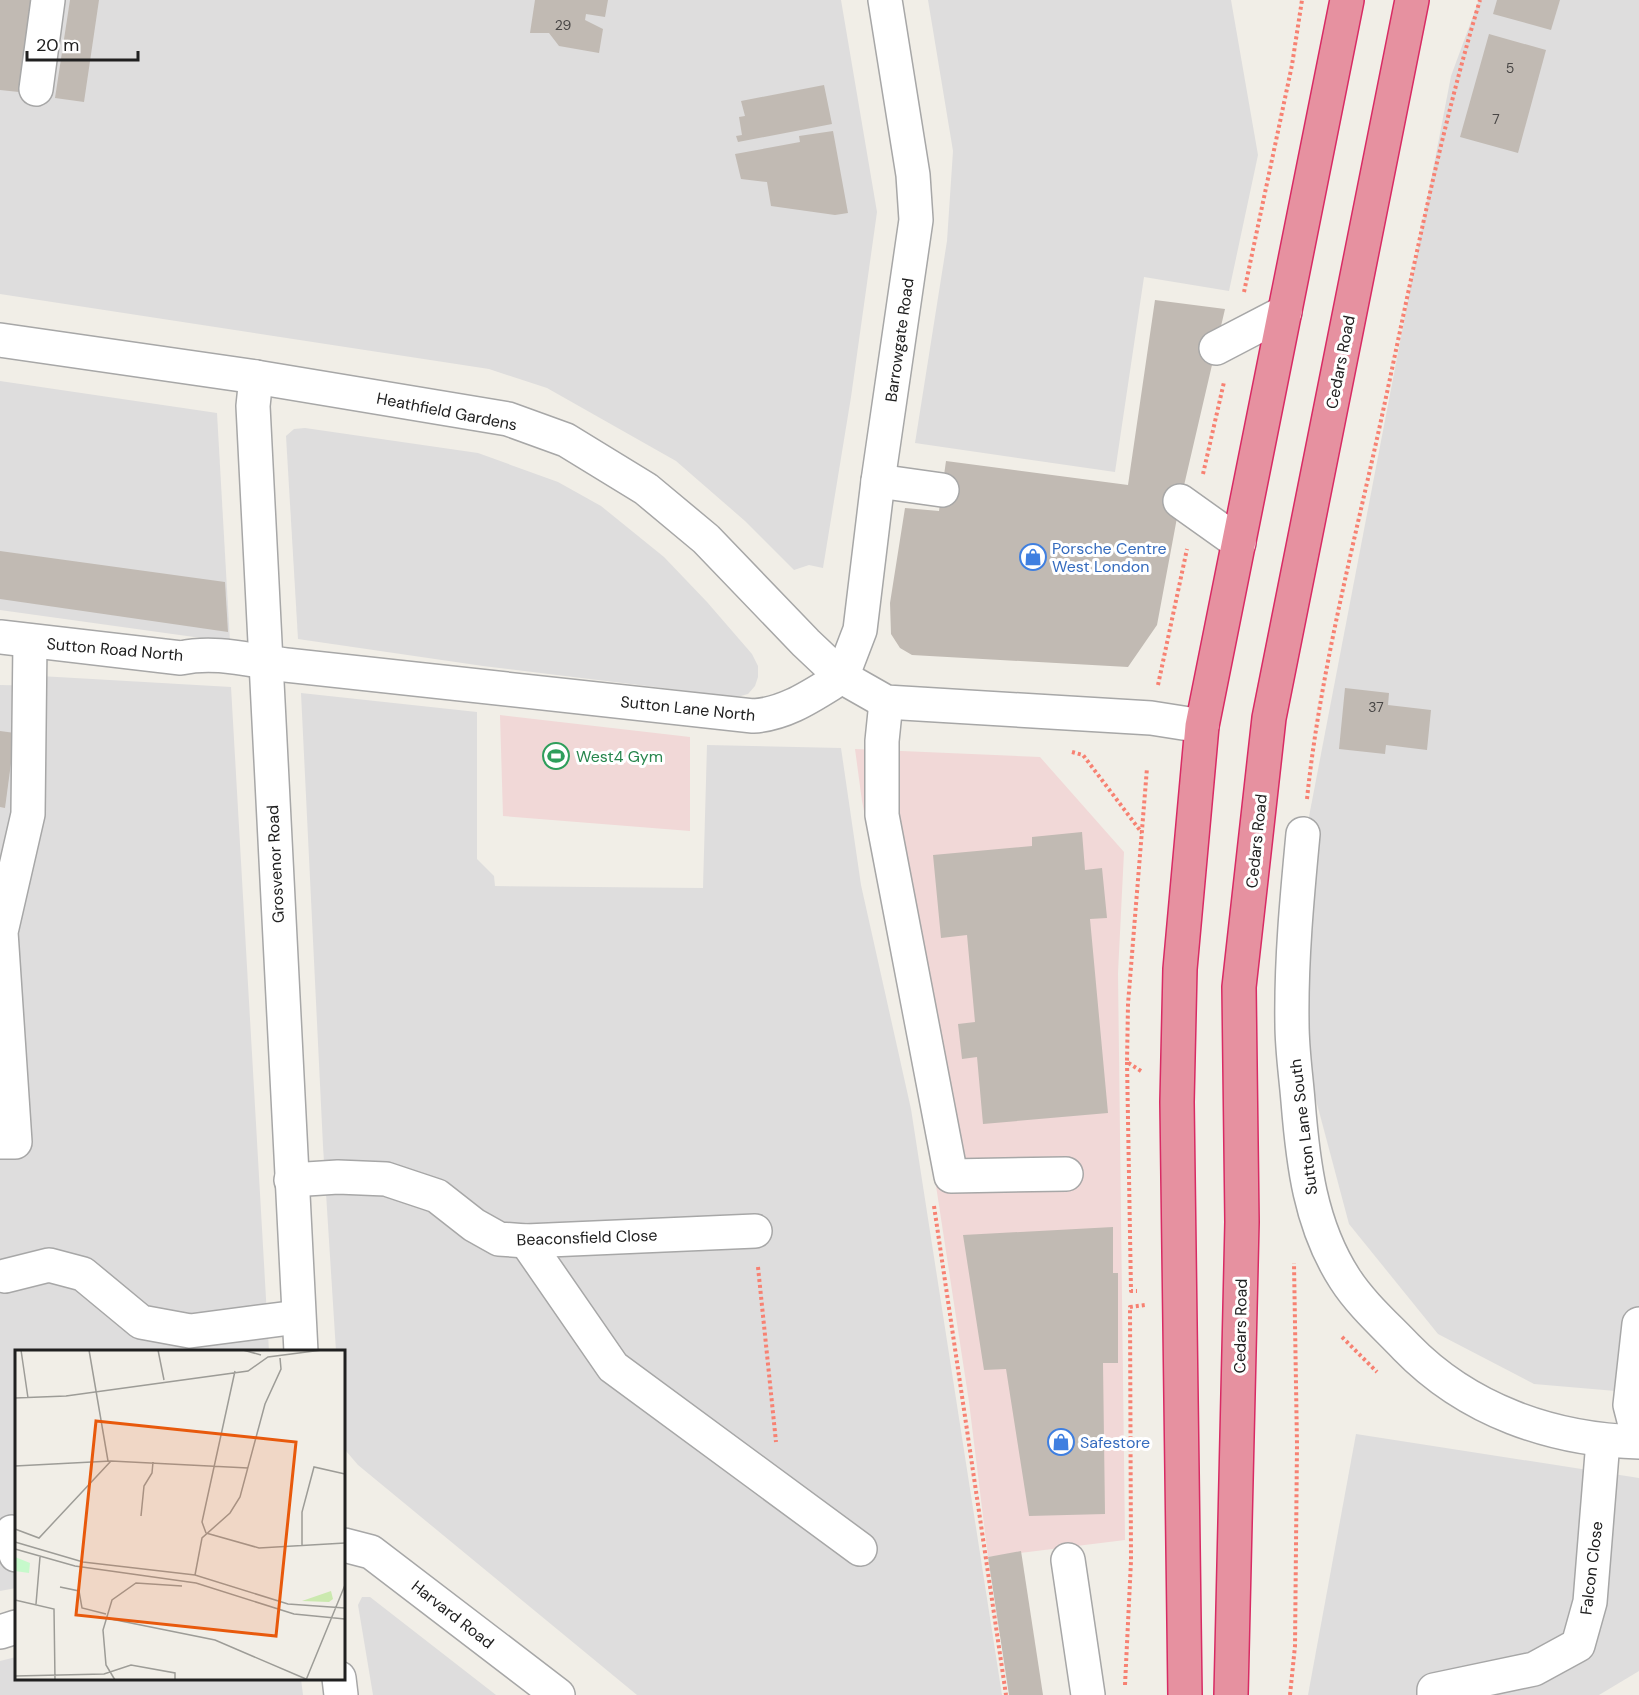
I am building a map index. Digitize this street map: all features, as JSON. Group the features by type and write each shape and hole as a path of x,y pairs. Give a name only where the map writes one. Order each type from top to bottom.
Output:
{"highway":[{"path":"1185,1695 1177,1091 1180,969 1202,726 1347,0"},
{"name":"Cedars Road","path":"1231,1695 1242,1222 1240,975 1269,718 1412,0"}],"street":[{"path":"36,89 48,0"},
{"name":"Barrowgate Road","path":"842,677 860,630 878,481 916,220 914,175 885,0"},
{"path":"1216,348 1285,312"},
{"name":"Heathfield Gardens","path":"0,340 256,377 508,419 566,440 646,489 697,532 842,677"},
{"name":"Grosvenor Road","path":"256,377 254,406 301,1350"},
{"path":"878,481 942,490"},
{"path":"1180,501 1239,543"},
{"path":"0,1142 15,1142 1,932 28,814 15,639"},
{"name":"Sutton Road North","path":"15,639 181,658 195,655 249,658 266,663"},
{"name":"Sutton Lane North","path":"266,663 753,716 769,715 790,708 842,677"},
{"path":"842,677 886,702 1151,718 1202,726"},
{"path":"886,702 882,741 882,815 951,1176 1066,1174"},
{"name":"Sutton Lane South","path":"1303,834 1296,916 1292,1024 1301,1136 1306,1175 1316,1220 1345,1280 1427,1368 1482,1404 1543,1430 1603,1441 1639,1441"},
{"name":"Beaconsfield Close","path":"291,1180 386,1179 437,1196 474,1225 499,1239 526,1241 755,1230"},
{"path":"526,1241 613,1367 861,1549"},
{"path":"5,1275 49,1265 83,1274 141,1322 190,1331 298,1317"},
{"path":"1639,1324 1630,1405 1639,1441"},
{"name":"Falcon Close","path":"1434,1695 1434,1690 1534,1669 1578,1645 1590,1602 1603,1441"},
{"name":"Harvard Road","path":"345,1545 371,1552 558,1695"},
{"path":"1068,1560 1088,1695"},
{"path":"0,1632 15,1627"},
{"path":"339,1680 341,1695"}],"path":[{"path":"1303,834 1310,768 1333,643 1448,112 1480,0"},
{"path":"1065,750 1083,755 1142,833"},
{"path":"1137,1291 1131,1291 1128,1004 1147,768"},
{"path":"1127,1062 1144,1073"},
{"path":"933,1197 1006,1695"},
{"path":"755,1230 781,1491"},
{"path":"1290,1695 1295,1646 1297,1457 1294,1257"},
{"path":"1124,1695 1131,1561 1130,1306 1145,1305 1145,1294"}],"shaded area":[{"path":"0,0 841,0 877,212 851,397 823,568 809,565 794,570 745,521 676,461 547,388 489,369 0,294"},
{"path":"928,0 1231,0 1258,155 1229,291 1144,277 1115,472 915,443 947,241 953,151"},
{"path":"1479,0 1639,0 1639,1393 1534,1384 1438,1334 1349,1224 1304,1055 1307,827 1451,76"},
{"path":"0,381 217,413 230,642 0,610"},
{"path":"305,428 478,453 558,482 601,506 664,557 752,654 758,666 755,686 748,694 737,697 483,666 298,639 286,436 294,429"},
{"path":"40,676 231,687 269,1350 15,1350 15,1588 0,1591 0,685 41,686"},
{"path":"301,693 477,712 477,859 494,876 495,886 703,888 707,745 841,748 861,885 911,1109 1002,1695 637,1695 358,1465 346,1451 345,1350 336,1350 323,1146"},
{"path":"500,715 690,737 690,831 503,816"},
{"path":"855,749 1040,757 1124,852 1118,973 1125,1540 988,1557 969,1402 931,1153 862,801"},
{"path":"1356,1434 1639,1478 1639,1671 1599,1695 1308,1695"},
{"path":"362,1597 370,1597 496,1695 373,1695 358,1605"},
{"path":"15,1657 15,1680 301,1680 303,1695 0,1695 0,1661"}],"building":[{"path":"0,0 32,0 19,92 0,90"},
{"path":"70,0 99,0 84,102 55,98"},
{"path":"535,0 608,0 605,17 586,14 585,20 603,29 599,53 559,46 549,33 530,33"},
{"path":"1497,0 1560,0 1551,30 1493,14"},
{"path":"1489,34 1546,50 1518,153 1460,137"},
{"path":"824,85 832,124 738,142 736,136 742,135 739,117 745,116 741,101"},
{"path":"833,131 848,213 835,215 771,206 767,182 741,179 735,154 800,142 799,136"},
{"name":"Porsche Centre West London","path":"1155,300 1225,309 1179,507 1157,625 1128,667 912,655 900,648 891,634 890,603 905,508 939,511 946,461 1128,485"},
{"path":"0,551 225,582 228,632 0,599"},
{"path":"1345,688 1389,693 1388,705 1431,710 1427,750 1386,745 1385,754 1339,749"},
{"path":"0,731 15,733 5,808 0,807"},
{"path":"1082,832 1085,870 1102,868 1107,918 1090,919 1108,1113 983,1124 977,1057 962,1059 958,1024 975,1022 967,935 941,938 933,855 1032,846 1032,837"},
{"name":"Safestore","path":"1113,1227 1113,1273 1118,1273 1118,1363 1103,1363 1105,1514 1029,1516 1006,1369 984,1370 963,1235"},
{"path":"1021,1551 1043,1695 1009,1695 988,1557"}],"place":[{"name":"Porsche Centre West London","path":"1033,557"},
{"name":"West4 Gym","path":"556,756"},
{"name":"Safestore","path":"1061,1442"}]}
